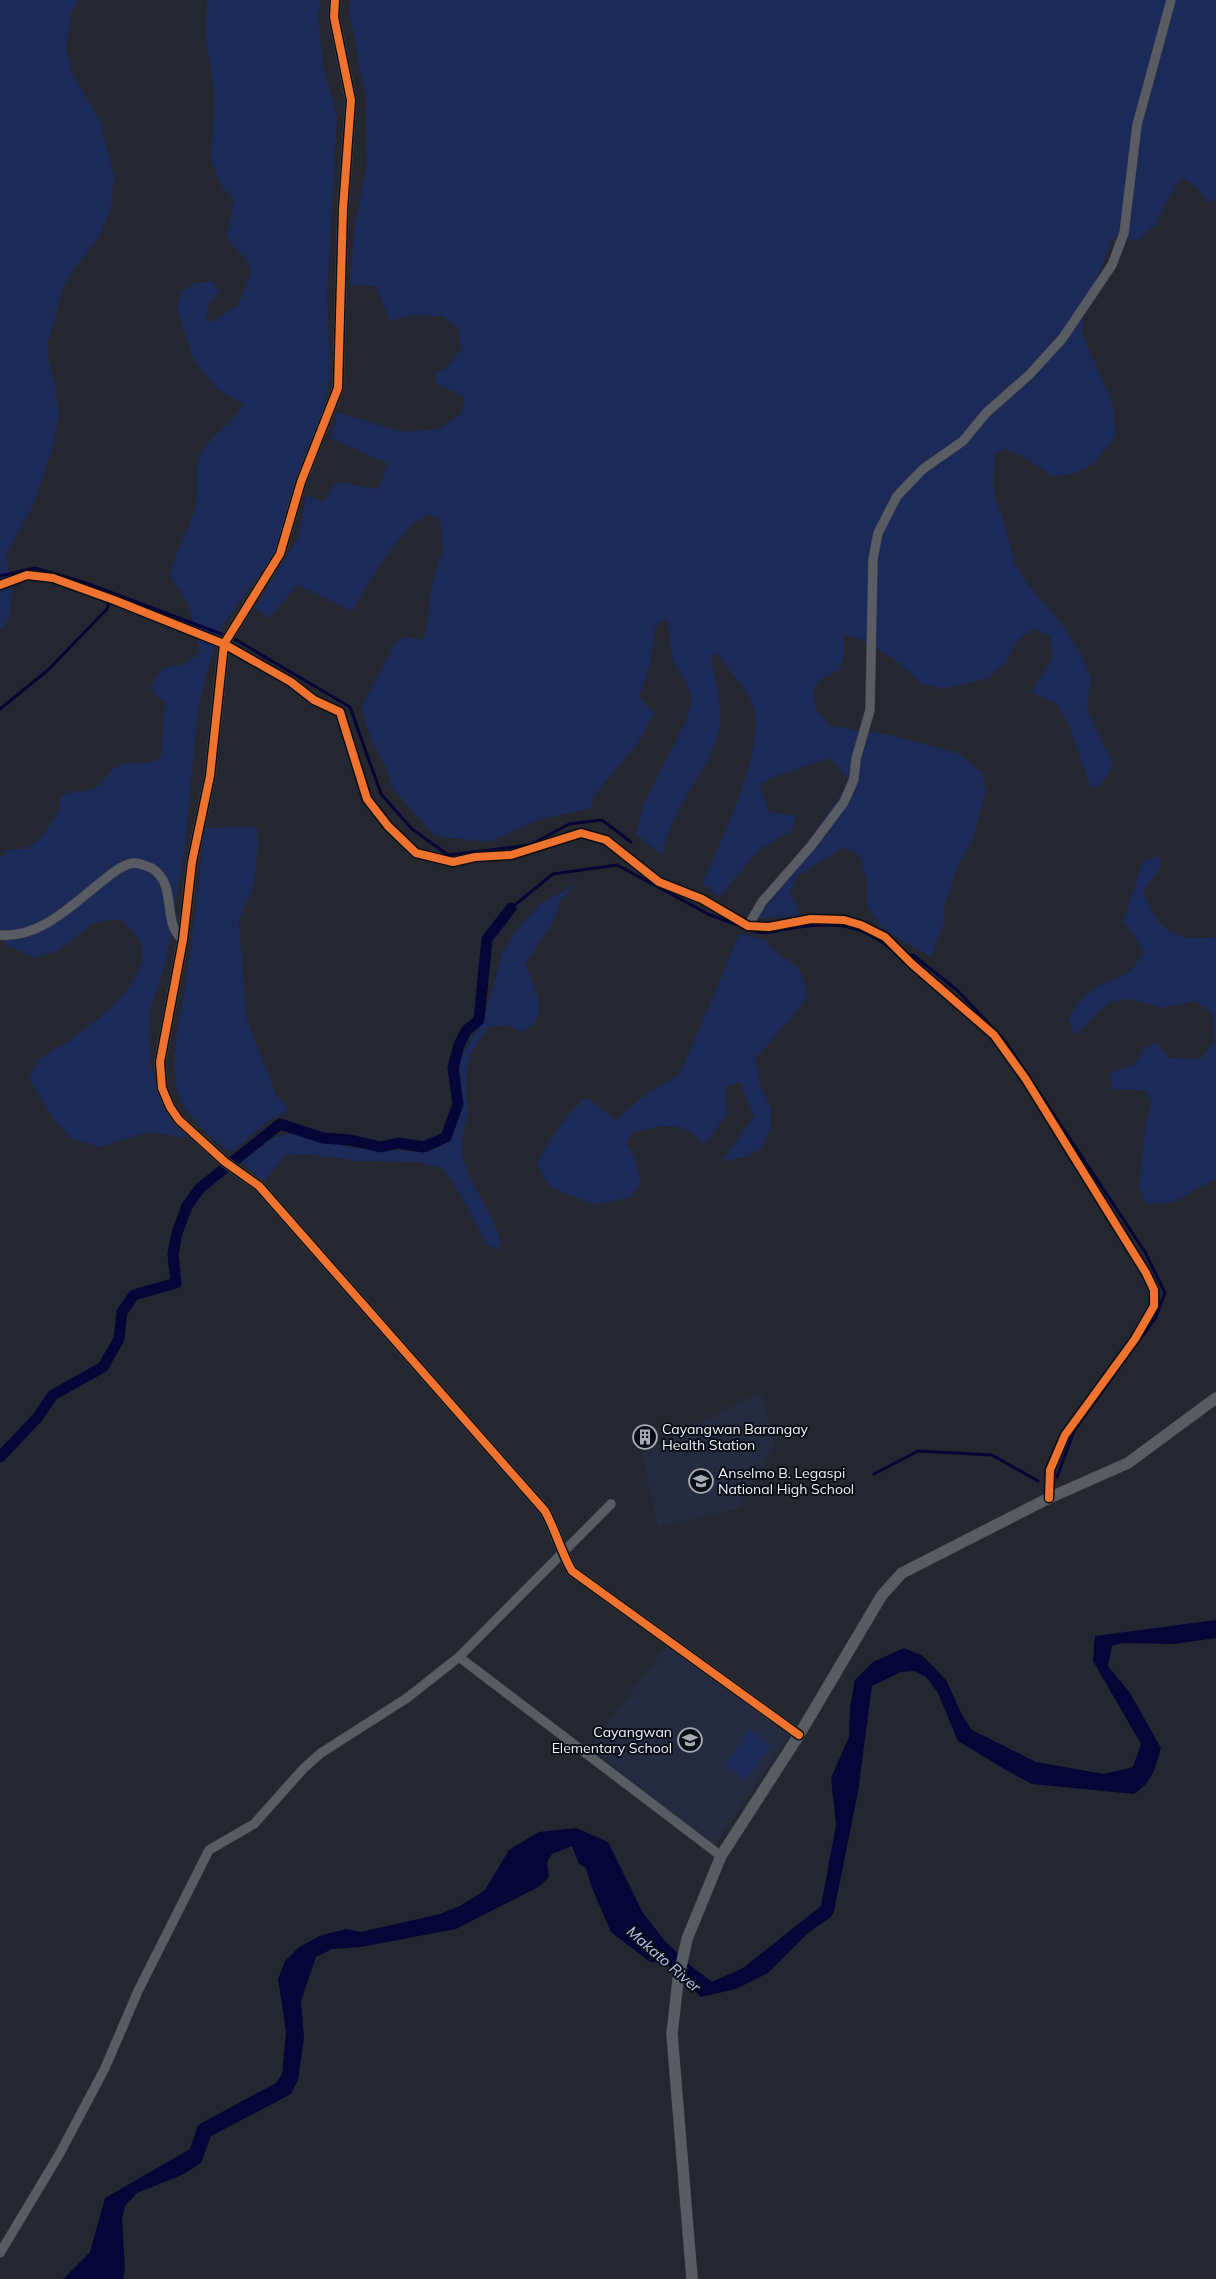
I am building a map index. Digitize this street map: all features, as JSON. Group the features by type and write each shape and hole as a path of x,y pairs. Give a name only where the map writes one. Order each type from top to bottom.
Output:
{"street":[{"path":"335,0 334,17 350,100 343,209 338,388 301,482 280,554 224,644 210,776 192,862 184,940 160,1062 162,1088 170,1107 179,1120 225,1162 258,1186 545,1511 556,1532 562,1553 572,1571 799,1734"},
{"path":"748,926 762,902 811,846 844,802 854,779 856,759 870,710 874,559 878,533 897,496 922,469 963,441 986,414 1036,368 1062,339 1112,265 1124,233 1136,125 1171,0"},
{"path":"0,585 27,575 53,578 224,644 291,682 314,700 340,712 367,799 388,826 416,853 453,862 475,857 511,855 581,833 606,840 659,882 702,899 748,926 769,927 812,919 844,920 861,924 885,937 994,1035 1025,1078 1146,1273 1154,1290 1154,1306 1136,1339 1065,1435 1050,1470 1049,1498"},
{"path":"0,935 26,932 48,923 117,869 135,863 153,869 166,885 174,930 184,940"},
{"path":"692,2279 672,2034 678,1980 687,1938 721,1856 799,1734 882,1595 902,1574 1049,1498 1128,1463 1216,1398"},
{"path":"0,2253 60,2153 105,2068 138,1991 209,1850 254,1824 304,1768 321,1753 407,1698 459,1657 611,1504"},
{"path":"459,1657 721,1856"}],"shaded area":[{"path":"0,0 78,0 71,14 66,48 71,71 100,121 114,175 111,207 99,238 73,270 63,288 48,342 49,363 54,379 59,415 52,450 34,503 6,556 12,593 9,618 3,628 0,629"},
{"path":"207,0 321,0 318,16 323,65 337,116 327,295 330,377 319,429 275,552 223,625 208,668 198,708 184,854 166,962 150,1010 149,1034 150,1061 158,1095 172,1122 188,1138 148,1132 100,1147 71,1139 54,1120 29,1079 35,1066 41,1059 66,1043 107,1011 130,986 138,972 142,958 140,941 136,934 122,920 107,920 92,924 60,950 34,958 6,945 0,930 0,858 10,849 25,849 40,839 60,810 60,797 69,793 95,788 111,770 120,765 145,763 161,757 165,702 156,696 151,686 163,668 184,664 200,651 189,605 170,576 175,557 194,513 197,495 198,462 205,447 234,417 243,404 216,388 193,358 177,308 181,293 193,284 212,281 220,291 209,304 206,320 211,322 238,305 251,273 248,261 233,246 227,235 234,199 222,187 211,161 215,95 206,38"},
{"path":"351,0 1216,0 1216,200 1207,202 1197,188 1182,178 1176,185 1155,225 1139,240 1113,239 1087,301 1081,332 1112,401 1116,435 1090,465 1066,475 1053,477 1029,460 1006,449 995,454 993,481 995,496 1007,532 1014,562 1027,583 1067,631 1082,656 1091,678 1087,709 1113,765 1101,785 1091,788 1068,723 1056,703 1032,693 1035,685 1052,660 1051,637 1033,628 1017,641 1007,661 989,678 942,689 921,683 893,658 856,637 844,636 844,657 839,670 821,679 813,689 817,712 830,726 890,735 957,753 981,772 986,790 973,839 958,865 944,906 944,922 931,957 883,929 867,906 867,881 859,855 844,847 796,877 790,893 796,903 798,916 757,918 779,890 801,851 844,790 848,778 829,758 771,778 760,786 769,812 796,816 792,831 759,850 719,897 702,883 730,820 748,770 756,724 750,699 718,652 711,659 719,699 720,723 710,756 673,821 663,856 636,834 643,805 685,723 692,700 687,684 673,661 667,618 655,627 650,665 639,697 654,714 639,741 594,796 591,808 541,819 489,842 435,836 393,789 388,771 371,739 361,707 396,642 406,637 422,640 426,632 432,584 443,549 440,518 428,514 405,533 385,558 352,611 297,585 269,618 255,608 298,538 306,495 324,502 335,482 378,489 388,464 331,438 337,412 402,432 439,429 461,414 465,398 435,383 436,374 446,368 461,349 459,329 442,316 410,315 390,321 376,286 350,285 354,231 367,165 366,100 349,9"},
{"path":"257,827 258,847 254,885 239,921 246,1017 276,1095 290,1110 271,1119 232,1152 210,1136 181,1102 175,1080 175,1050 190,957 205,828"},
{"path":"1159,855 1162,865 1143,891 1155,916 1169,931 1178,935 1188,938 1216,937 1216,1179 1171,1203 1146,1204 1139,1186 1146,1122 1152,1101 1144,1090 1113,1089 1110,1075 1119,1069 1134,1065 1143,1050 1156,1042 1169,1058 1200,1059 1215,1041 1212,1013 1195,1001 1161,1008 1130,999 1109,1002 1075,1035 1068,1020 1078,1002 1098,986 1130,972 1143,953 1134,934 1123,922 1142,863"},
{"path":"579,883 561,899 554,921 525,964 539,1001 538,1016 535,1022 522,1032 509,1025 489,1027 473,1051 468,1065 466,1093 468,1110 462,1140 462,1151 471,1179 498,1232 501,1244 497,1250 486,1243 456,1187 443,1169 418,1162 361,1161 307,1154 286,1155 264,1181 241,1162 274,1137 294,1133 353,1148 424,1152 440,1147 450,1138 459,1114 460,1058 484,1019 502,954 515,932 540,904"},
{"path":"740,933 766,940 771,948 798,968 808,994 800,1007 755,1059 760,1085 771,1108 771,1127 762,1148 745,1157 722,1161 754,1116 740,1082 725,1087 727,1114 704,1145 689,1131 671,1126 662,1126 632,1133 626,1144 634,1156 641,1183 631,1197 594,1205 548,1186 537,1163 559,1127 586,1097 616,1120 646,1094 680,1074"},
{"name":"Anselmo B. Legaspi National High School","path":"762,1391 775,1444 738,1509 658,1527 642,1453"},
{"name":"Cayangwan Elementary School","path":"668,1644 790,1734 713,1848 590,1747"},
{"path":"750,1730 771,1745 746,1780 725,1766"}],"water":[{"name":"Makato River","path":"1216,1620 1216,1638 1174,1644 1122,1643 1112,1646 1108,1666 1130,1693 1161,1748 1155,1768 1149,1779 1134,1794 1032,1784 1006,1770 958,1741 938,1693 926,1677 914,1671 901,1672 872,1686 858,1792 834,1911 831,1917 808,1933 768,1973 736,1989 701,1997 665,1962 650,1962 611,1932 592,1888 586,1868 579,1864 572,1846 552,1854 547,1862 549,1877 540,1886 456,1929 361,1947 332,1949 316,1957 301,2001 304,2038 298,2080 291,2094 211,2136 201,2163 184,2174 137,2193 125,2206 122,2220 125,2268 123,2279 63,2279 90,2252 105,2198 190,2149 198,2125 276,2083 282,2074 286,2032 278,1979 285,1961 299,1947 322,1935 346,1929 361,1932 440,1914 460,1906 485,1890 509,1850 539,1832 576,1828 608,1842 643,1913 665,1941 690,1965 712,1982 743,1968 821,1906 836,1825 831,1778 849,1737 850,1707 855,1680 873,1662 904,1648 923,1656 946,1680 963,1717 972,1730 1036,1762 1104,1774 1133,1767 1141,1744 1093,1661 1095,1636"}],"waterway":[{"path":"0,576 35,568 86,583 224,635"},
{"path":"0,709 48,670 107,609 109,603"},
{"path":"233,638 350,707 381,794 412,829 448,855 530,845 569,824 602,820 631,842"},
{"path":"511,908 553,874 617,865 710,915 741,926"},
{"path":"0,1457 37,1418 53,1395 103,1367 119,1339 122,1312 134,1295 176,1283 173,1254 177,1233 187,1206 200,1188 280,1124 323,1138 350,1140 381,1147 398,1143 424,1147 446,1137 458,1104 453,1068 459,1045 466,1031 479,1020 487,939 511,908"},
{"path":"749,929 768,933 815,925 842,926 866,933 891,949"},
{"path":"905,955 913,955 957,990 1005,1041 1145,1252 1165,1293 1156,1317 1139,1341"},
{"path":"1057,1477 1074,1431 1126,1358"},
{"path":"874,1474 918,1451 992,1455 1038,1481"}],"cycle path":[{"path":"335,0 334,17 351,100 343,209 338,388 301,482 280,554 224,644 210,776 192,862 183,940 160,1062 162,1088 170,1107 179,1120 225,1162 259,1186 545,1511 572,1571 799,1735"},
{"path":"0,585 27,575 53,578 114,600 224,644 291,682 314,700 340,712 367,799 388,826 416,853 453,862 475,857 511,855 581,833 606,840 659,882 702,899 748,926 769,927 811,919 844,920 861,925 885,937 912,964 994,1035 1025,1078 1146,1273 1154,1290 1154,1306 1135,1339 1065,1435 1050,1470 1049,1498"}],"place":[{"name":"Cayangwan Barangay Health Station","path":"645,1437"},
{"name":"Anselmo B. Legaspi National High School","path":"701,1481"},
{"name":"Cayangwan Elementary School","path":"690,1740"}]}
